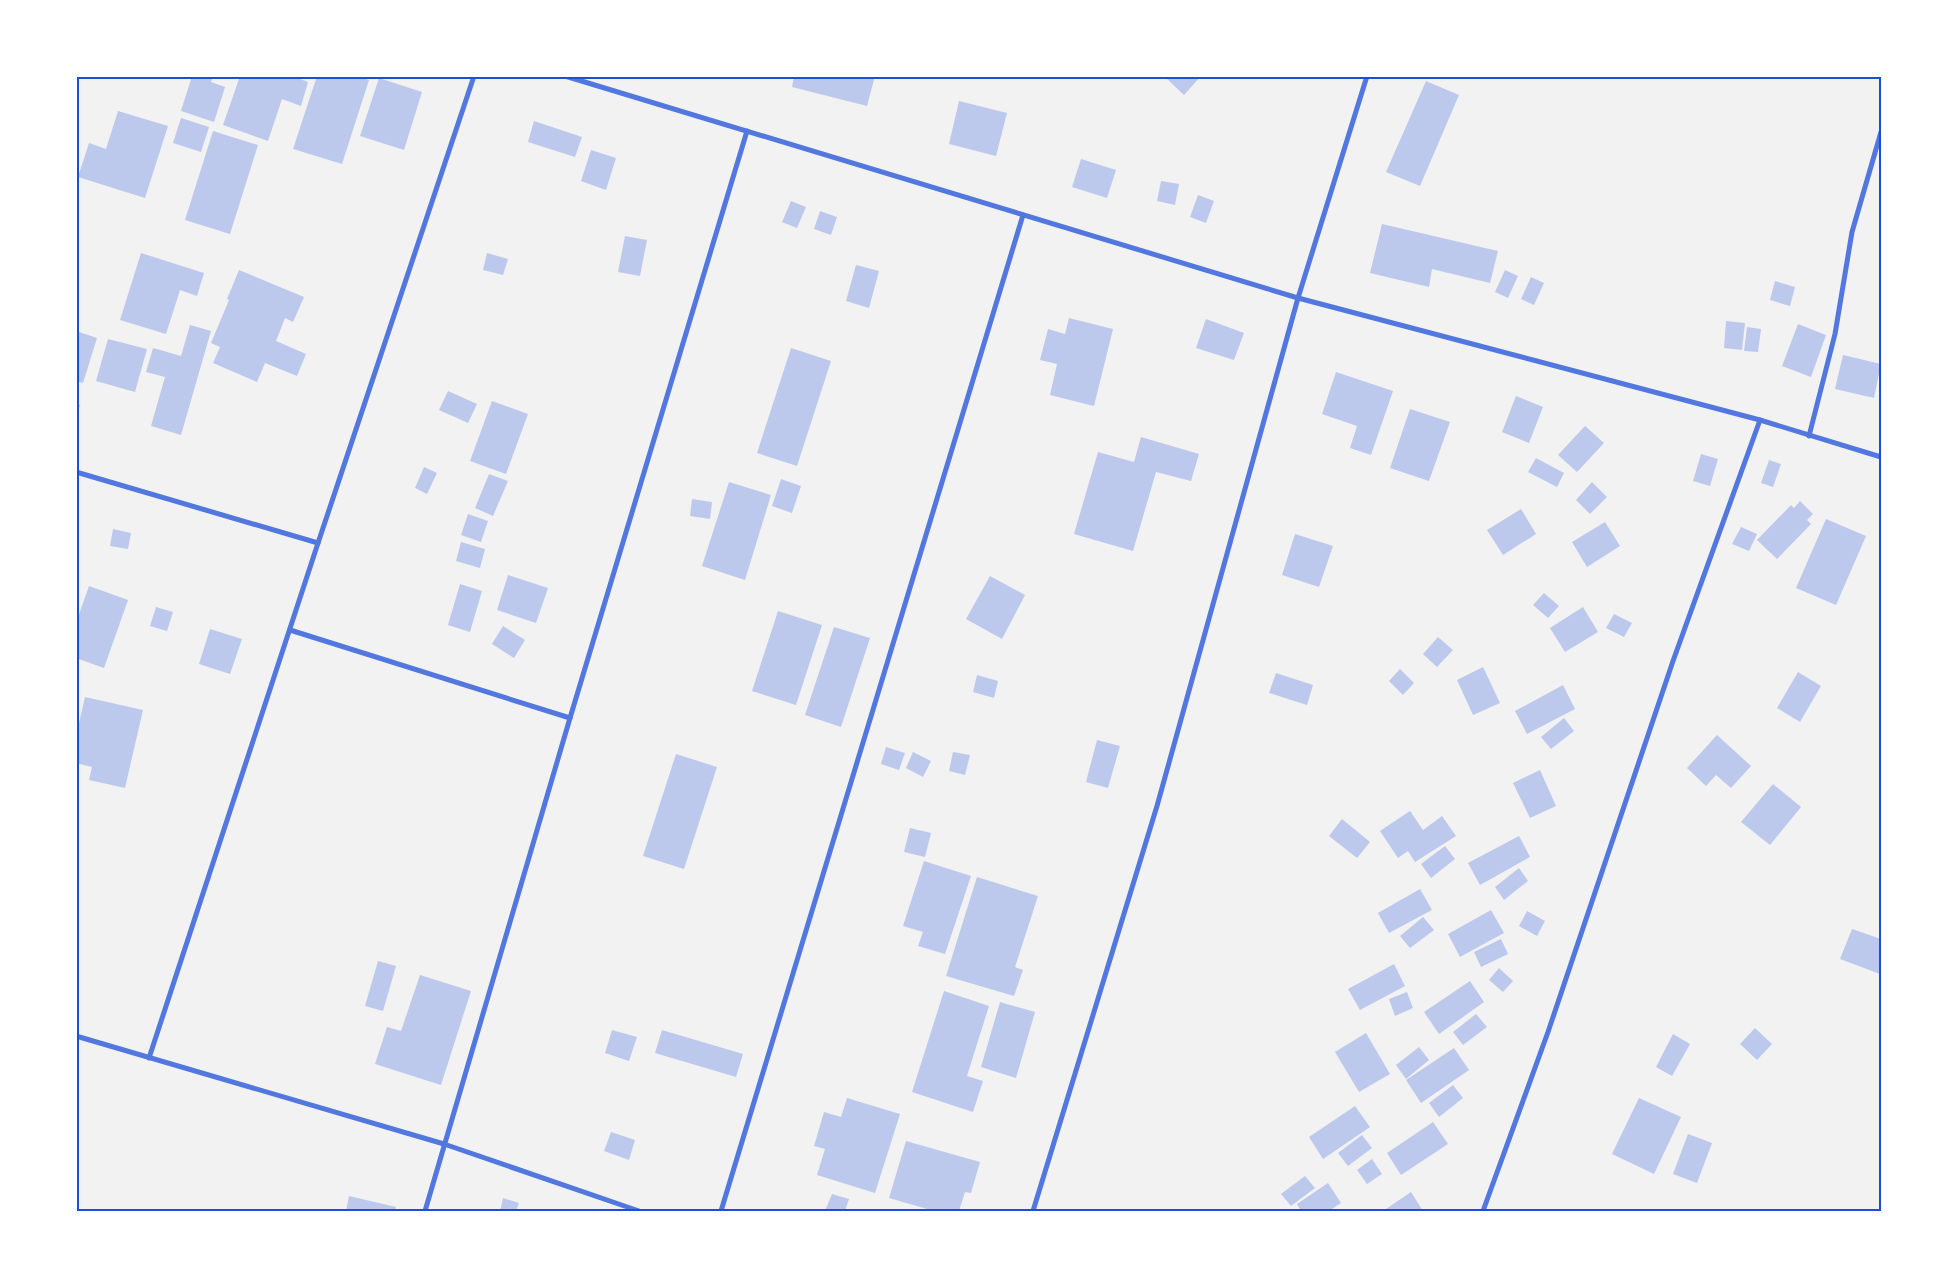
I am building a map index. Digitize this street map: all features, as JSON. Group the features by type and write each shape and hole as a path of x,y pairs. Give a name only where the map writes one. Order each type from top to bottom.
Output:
{"street":[{"path":"149,1058 474,76"},
{"path":"566,76 1298,298 1760,420 1881,457"},
{"path":"1033,1211 1157,806 1298,298 1367,76"},
{"path":"425,1211 570,718 747,131"},
{"path":"1809,436 1835,334 1852,232 1881,132"},
{"path":"722,1211 1023,214"},
{"path":"1483,1211 1548,1032 1673,661 1760,420"},
{"path":"76,472 318,543"},
{"path":"290,630 570,718"},
{"path":"76,1036 444,1144 639,1211"}],"building":[{"path":"192,76 213,76 211,82 225,87 214,122 181,111"},
{"path":"240,76 292,76 308,82 301,106 282,99 268,141 223,125"},
{"path":"317,76 357,76 369,80 342,164 293,149"},
{"path":"794,76 875,76 867,106 792,87"},
{"path":"1164,76 1201,76 1184,95"},
{"path":"379,78 422,92 404,150 360,136"},
{"path":"1426,81 1459,95 1420,186 1386,172"},
{"path":"959,101 1007,113 996,156 949,144"},
{"path":"118,111 168,126 145,198 78,177 89,143 106,149"},
{"path":"181,118 209,127 201,152 173,143"},
{"path":"534,121 582,137 575,157 528,142"},
{"path":"213,131 258,145 230,234 185,220"},
{"path":"591,150 616,158 606,190 581,181"},
{"path":"1081,159 1116,170 1107,198 1072,187"},
{"path":"1161,181 1179,184 1175,205 1157,201"},
{"path":"1198,195 1214,201 1206,223 1190,217"},
{"path":"791,201 806,207 797,228 782,222"},
{"path":"820,211 837,217 831,235 814,229"},
{"path":"1382,224 1498,251 1490,283 1432,269 1429,287 1370,273"},
{"path":"625,236 647,240 640,276 618,272"},
{"path":"141,253 204,273 197,296 180,290 166,334 120,320"},
{"path":"487,253 508,259 503,275 483,270"},
{"path":"856,265 879,271 869,308 846,301"},
{"path":"239,270 304,297 293,322 285,318 276,341 306,354 297,376 265,363 257,382 213,363 220,347 211,343"},
{"path":"1505,270 1518,276 1508,298 1495,292"},
{"path":"1531,277 1544,283 1534,305 1521,299"},
{"path":"1775,281 1795,287 1790,306 1770,300"},
{"path":"1069,318 1113,329 1094,406 1050,395 1057,364 1040,360 1048,329 1065,334"},
{"path":"1206,319 1244,333 1234,360 1196,348"},
{"path":"1726,321 1745,323 1742,350 1724,348"},
{"path":"1798,324 1826,335 1811,377 1782,366"},
{"path":"190,325 211,331 181,435 151,426 165,377 146,372 153,348 181,356"},
{"path":"1747,327 1761,329 1758,352 1744,351"},
{"path":"76,331 97,338 83,383 76,381"},
{"path":"108,339 147,349 135,392 96,381"},
{"path":"791,348 831,361 797,466 757,453"},
{"path":"1843,355 1881,364 1874,398 1835,389"},
{"path":"1336,372 1393,391 1371,455 1350,448 1357,426 1322,414"},
{"path":"448,391 477,404 468,423 439,410"},
{"path":"1516,396 1543,407 1529,443 1502,432"},
{"path":"492,401 528,414 506,474 470,461"},
{"path":"76,404 80,405 77,416 76,416"},
{"path":"1410,409 1450,422 1429,481 1390,468"},
{"path":"1585,426 1604,443 1577,472 1558,455"},
{"path":"1141,437 1199,454 1191,481 1156,472 1133,551 1074,534 1098,452 1134,462"},
{"path":"1701,454 1718,459 1710,486 1693,481"},
{"path":"1536,458 1564,473 1557,487 1528,472"},
{"path":"1769,460 1781,464 1773,487 1761,483"},
{"path":"424,467 437,473 427,494 415,488"},
{"path":"489,474 508,481 493,516 475,508"},
{"path":"781,479 801,486 792,513 772,506"},
{"path":"729,482 771,495 745,580 702,566"},
{"path":"1592,482 1607,497 1590,514 1576,500"},
{"path":"692,499 712,502 710,519 690,516"},
{"path":"1800,501 1813,514 1807,520 1811,524 1777,559 1757,540 1791,505 1794,508"},
{"path":"1521,509 1536,534 1503,555 1487,530"},
{"path":"468,514 488,521 481,542 461,535"},
{"path":"1826,519 1866,536 1836,605 1796,588"},
{"path":"1605,522 1620,546 1587,567 1572,542"},
{"path":"1741,527 1757,534 1749,551 1732,544"},
{"path":"113,529 131,533 128,549 110,546"},
{"path":"1295,534 1333,546 1319,587 1282,575"},
{"path":"461,542 485,549 480,568 456,561"},
{"path":"508,575 548,588 536,623 497,610"},
{"path":"990,576 1025,595 1002,639 966,619"},
{"path":"460,584 482,591 470,632 448,625"},
{"path":"89,586 128,600 104,668 76,658 76,623"},
{"path":"1544,593 1559,606 1548,618 1533,605"},
{"path":"156,607 173,612 167,631 150,626"},
{"path":"1583,607 1598,632 1565,652 1550,628"},
{"path":"778,611 822,625 796,705 752,691"},
{"path":"1614,614 1632,623 1624,637 1606,628"},
{"path":"503,626 525,640 514,658 492,644"},
{"path":"834,627 870,638 841,727 805,715"},
{"path":"210,629 242,639 230,674 199,664"},
{"path":"1438,637 1453,650 1437,667 1423,654"},
{"path":"1483,667 1500,703 1473,715 1457,680"},
{"path":"1400,669 1414,683 1403,695 1389,681"},
{"path":"1798,672 1821,686 1800,722 1777,708"},
{"path":"1276,673 1313,685 1307,705 1269,693"},
{"path":"977,675 998,681 994,698 973,692"},
{"path":"1563,685 1575,709 1527,734 1515,711"},
{"path":"85,697 143,710 125,788 89,780 92,767 76,763 76,736"},
{"path":"1564,718 1574,731 1551,749 1541,737"},
{"path":"1717,735 1751,766 1731,788 1716,775 1706,786 1687,768"},
{"path":"1097,740 1120,746 1108,788 1086,782"},
{"path":"886,747 905,753 899,770 881,764"},
{"path":"913,752 931,761 923,777 906,768"},
{"path":"953,752 970,755 965,775 949,771"},
{"path":"676,754 717,767 684,869 643,856"},
{"path":"1540,770 1556,806 1530,818 1513,783"},
{"path":"1773,784 1801,807 1770,845 1741,822"},
{"path":"1410,811 1423,830 1442,816 1456,836 1415,862 1408,851 1398,858 1380,831"},
{"path":"1342,819 1370,842 1357,858 1329,836"},
{"path":"910,828 931,833 925,857 904,852"},
{"path":"1519,836 1530,857 1480,885 1468,863"},
{"path":"1445,846 1455,859 1431,878 1421,864"},
{"path":"924,861 971,876 945,954 918,946 923,932 903,926"},
{"path":"1519,868 1528,881 1504,900 1495,887"},
{"path":"977,877 1038,896 1015,967 1023,970 1014,996 946,976"},
{"path":"1420,889 1432,910 1389,933 1378,913"},
{"path":"1491,910 1504,933 1460,957 1448,934"},
{"path":"1527,911 1545,921 1537,936 1519,926"},
{"path":"1423,917 1434,930 1410,948 1400,936"},
{"path":"1852,929 1881,939 1880,974 1840,959"},
{"path":"1501,939 1508,954 1481,967 1474,952"},
{"path":"378,961 396,966 383,1011 365,1006"},
{"path":"1394,964 1405,986 1360,1010 1348,989"},
{"path":"1499,968 1513,981 1503,992 1489,980"},
{"path":"420,975 471,991 441,1085 375,1064 387,1027 401,1031"},
{"path":"1470,981 1484,1002 1439,1034 1424,1012"},
{"path":"944,991 989,1006 967,1076 983,1081 973,1112 912,1092"},
{"path":"1407,992 1413,1008 1395,1016 1389,999"},
{"path":"1000,1002 1035,1012 1016,1078 981,1067"},
{"path":"1476,1014 1487,1027 1463,1045 1453,1032"},
{"path":"1755,1028 1772,1044 1757,1060 1740,1044"},
{"path":"612,1030 637,1037 629,1061 605,1053"},
{"path":"662,1030 743,1054 736,1077 655,1053"},
{"path":"1366,1033 1390,1074 1359,1092 1335,1052"},
{"path":"1673,1034 1690,1044 1672,1076 1656,1067"},
{"path":"1419,1047 1429,1060 1406,1079 1396,1065"},
{"path":"1454,1048 1469,1070 1421,1103 1406,1080"},
{"path":"1453,1085 1463,1098 1439,1117 1429,1103"},
{"path":"847,1098 900,1114 875,1193 817,1175 825,1149 814,1146 824,1112 841,1117"},
{"path":"1639,1098 1681,1117 1654,1174 1612,1154"},
{"path":"1355,1106 1370,1127 1323,1159 1309,1137"},
{"path":"1433,1122 1448,1144 1401,1175 1387,1153"},
{"path":"611,1132 635,1140 629,1160 604,1151"},
{"path":"1688,1134 1712,1143 1697,1183 1673,1174"},
{"path":"1362,1135 1372,1148 1348,1166 1338,1153"},
{"path":"906,1141 980,1162 971,1193 965,1192 959,1211 934,1211 889,1198"},
{"path":"1372,1159 1382,1174 1367,1184 1357,1170"},
{"path":"1305,1176 1315,1188 1291,1206 1281,1194"},
{"path":"1328,1183 1341,1203 1329,1211 1301,1211 1297,1204"},
{"path":"1411,1192 1423,1211 1383,1211"},
{"path":"832,1194 849,1199 845,1211 825,1211"},
{"path":"349,1196 396,1207 395,1211 346,1211"},
{"path":"503,1198 519,1203 516,1211 500,1211"}]}
